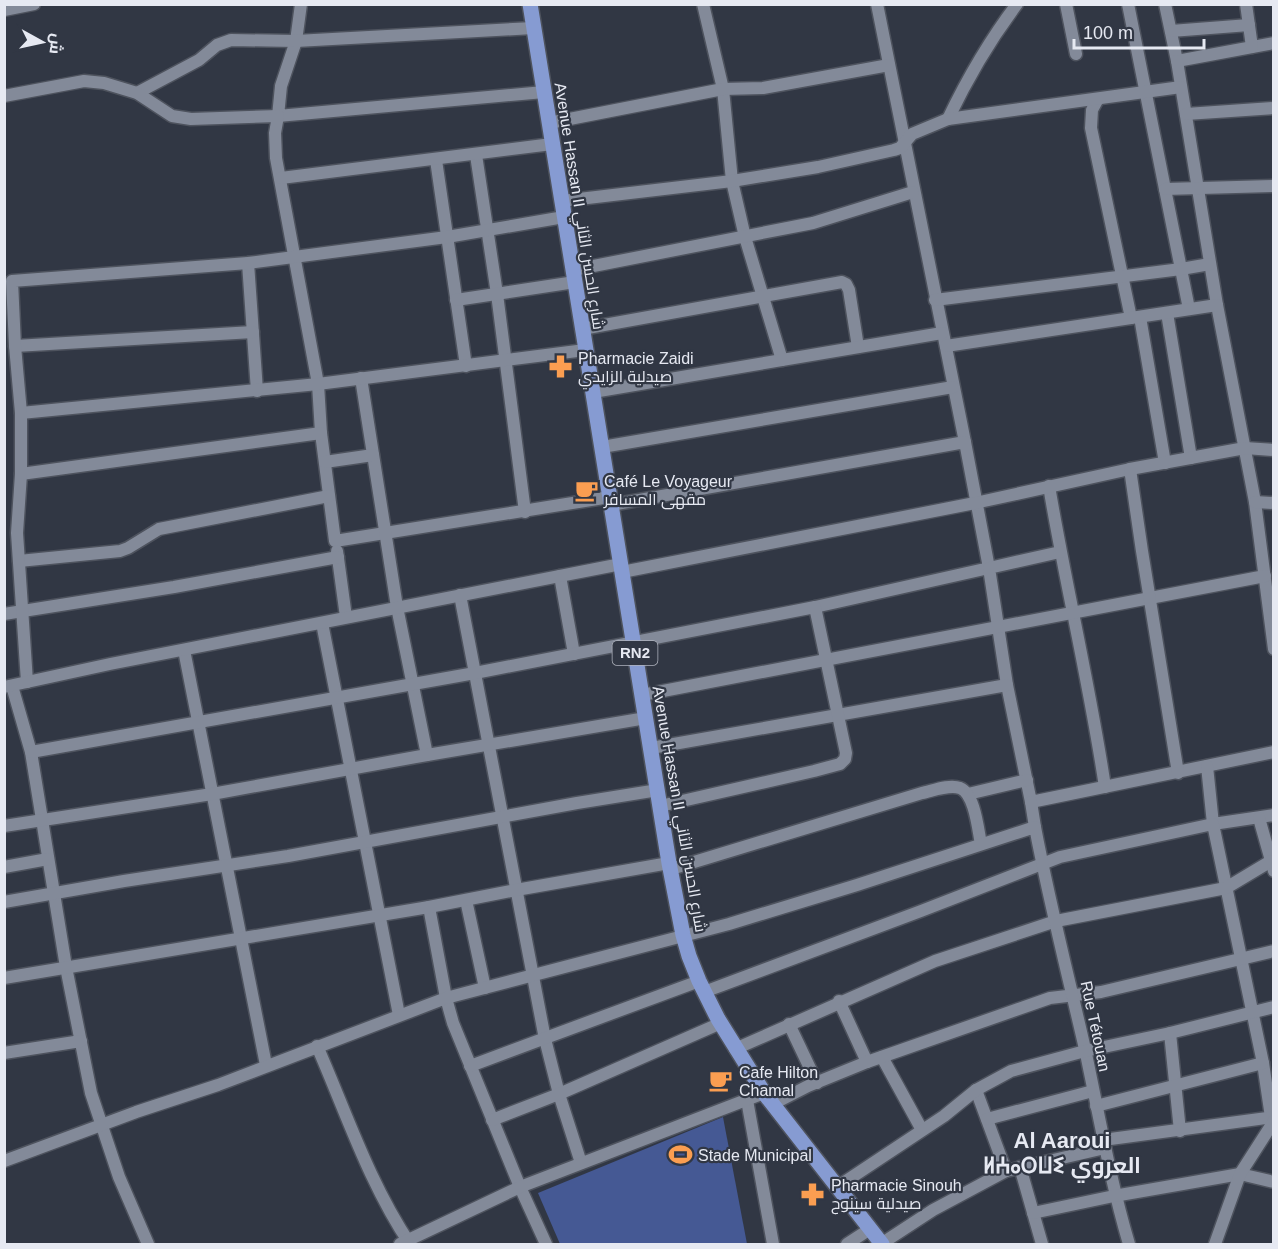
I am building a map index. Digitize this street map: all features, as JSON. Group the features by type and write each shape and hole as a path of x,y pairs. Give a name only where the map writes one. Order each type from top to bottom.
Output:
{"main road":[{"name":"Avenue Hassan II شارع الحسن الثاني","path":"530,4 585,350 683,935 701,986 735,1048 768,1099 882,1244"}],"street":[{"path":"4,10 34,4"},
{"path":"301,4 296,41 281,86 275,145 318,384 321,433 346,617"},
{"path":"703,4 723,89 732,181 745,237 782,360"},
{"name":"Rue Tétouan","path":"877,4 965,442 989,568 1007,685 1042,864 1085,1051 1114,1196 1129,1245"},
{"path":"948,119 966,81 991,38 1017,4"},
{"path":"1066,4 1076,54"},
{"path":"1128,4 1189,309"},
{"path":"1165,4 1177,61 1217,305 1255,502 1268,580 1274,649"},
{"path":"1246,4 1252,47"},
{"path":"1171,31 1249,25"},
{"path":"137,93 199,60 223,42 231,40 296,41 533,28"},
{"path":"1177,61 1274,44"},
{"path":"549,123 723,89 763,88 889,65"},
{"path":"4,96 84,81 104,83 137,93 172,116 191,119 278,117 544,92"},
{"path":"562,201 732,181 818,167 894,150 912,134 948,119 1181,87"},
{"path":"1098,99 1090,116 1090,128 1124,276 1136,317 1165,463"},
{"path":"1186,114 1274,108"},
{"path":"281,178 552,144"},
{"path":"476,154 497,294 525,512"},
{"path":"436,160 466,366"},
{"path":"1165,189 1274,186"},
{"path":"456,300 497,294 813,223 913,192"},
{"path":"27,682 17,523 21,474 21,413 8,281 248,263 447,237 564,217"},
{"path":"248,263 257,391"},
{"path":"935,300 1210,264"},
{"path":"582,329 842,282 849,290 858,347"},
{"path":"946,346 1217,305"},
{"path":"1167,313 1191,458"},
{"path":"15,346 253,333"},
{"path":"593,392 942,333"},
{"path":"21,413 257,391 585,350"},
{"path":"361,378 397,608 427,755"},
{"path":"602,447 953,387"},
{"path":"21,474 321,433"},
{"path":"335,541 610,501 965,442"},
{"path":"148,1245 119,1177 92,1093 66,968 31,752 8,687 346,617 560,576 622,568 975,502 1130,469 1245,448 1274,450"},
{"path":"325,462 373,455"},
{"path":"1130,469 1178,773"},
{"path":"1049,486 1072,613 1094,712 1105,787"},
{"path":"19,561 120,551 159,529 329,496"},
{"path":"1255,502 1274,503"},
{"path":"31,752 198,724 574,654 815,607 1060,552"},
{"path":"4,614 338,557"},
{"path":"560,576 574,654"},
{"path":"642,695 1072,613 1268,580"},
{"path":"460,595 545,1039 559,1094 581,1163"},
{"path":"4,902 364,842 501,816 659,798 840,764 845,759 846,753 815,607"},
{"path":"322,622 399,1015"},
{"path":"184,650 239,938 266,1065"},
{"path":"651,748 1007,685"},
{"path":"4,826 212,794 646,718"},
{"path":"1031,802 1274,752"},
{"path":"1207,766 1213,824 1263,1063 1272,1118 1269,1132 1240,1173 1215,1245"},
{"path":"968,794 1027,780"},
{"path":"4,978 429,907 516,890 670,866 922,793 950,787 959,788 968,794 981,844"},
{"path":"470,1066 1060,857 1213,824 1274,815"},
{"path":"735,1048 935,961 1056,921 1226,888 1273,865 1259,818"},
{"path":"4,1161 186,1096 446,998 729,924 846,889 1035,827"},
{"path":"4,867 48,859"},
{"path":"466,900 485,988"},
{"path":"429,907 453,1023 546,1245"},
{"path":"317,1046 368,1169 406,1243 520,1187 581,1163 747,1100 768,1099 817,1083 867,1062 1050,998 1101,992 1274,951"},
{"path":"839,1001 867,1062"},
{"path":"837,1187 922,1130 976,1090 1011,1071 1085,1051 1274,1007"},
{"path":"492,1120 559,1094 721,1023"},
{"path":"789,1024 817,1083"},
{"path":"1170,1033 1180,1131"},
{"path":"4,1053 81,1041"},
{"path":"882,1057 922,1130"},
{"path":"1096,1106 1263,1063"},
{"path":"976,1090 1006,1171"},
{"path":"987,1119 1093,1091"},
{"path":"747,1100 773,1245"},
{"path":"882,1244 933,1210 1006,1171 1104,1144 1272,1118"},
{"path":"1020,1167 1042,1245"},
{"path":"1033,1213 1240,1173 1274,1182"},
{"path":"847,1245 870,1229"}],"shaded area":[{"name":"Stade Municipal","path":"723,1117 747,1244 560,1244 538,1193"}],"place":[{"name":"Pharmacie Zaidi صيدلية الزايدي","path":"560,367"},
{"name":"Café Le Voyageur مقهى المسافر","path":"586,490"},
{"name":"Cafe Hilton Chamal","path":"721,1081"},
{"name":"Stade Municipal","path":"680,1155"},
{"name":"Pharmacie Sinouh صيدلية سينوح","path":"813,1194"}],"district":[{"name":"Al Aaroui ⵍⵄⴰⵔⵡⵉ العروي","path":"1062,1152"}]}
